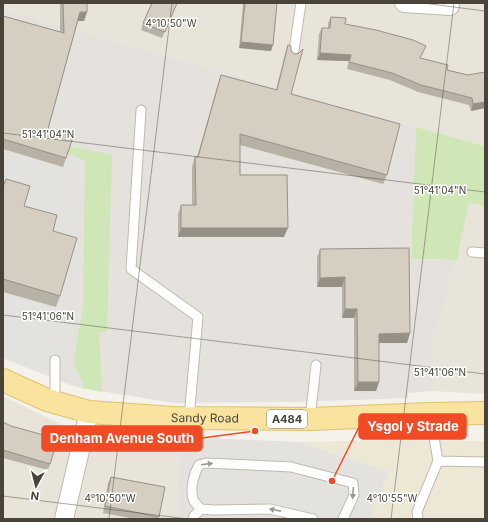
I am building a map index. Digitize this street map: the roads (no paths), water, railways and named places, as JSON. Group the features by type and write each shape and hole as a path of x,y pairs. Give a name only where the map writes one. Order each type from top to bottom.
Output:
{"main road":[{"name":"Sandy Road","path":"3,380 47,400 89,412 189,418 310,419 485,413"}],"street":[{"path":"404,3 450,6"},
{"path":"64,519 89,412"}],"lane":[{"path":"293,57 301,3"},
{"path":"141,110 131,269 198,317 189,418"},
{"path":"472,252 485,253"},
{"path":"55,360 55,402"},
{"path":"310,419 316,365"},
{"path":"418,519 417,512 438,461 430,414"},
{"path":"438,461 485,462"},
{"path":"313,519 270,509 201,509 194,500 192,482 194,475 199,465 206,463 292,466 353,483 354,495 343,519"},
{"path":"193,519 201,509"}],"place":[{"name":"Denham Avenue South","path":"255,431"},
{"name":"Ysgol y Strade","path":"332,481"}]}
